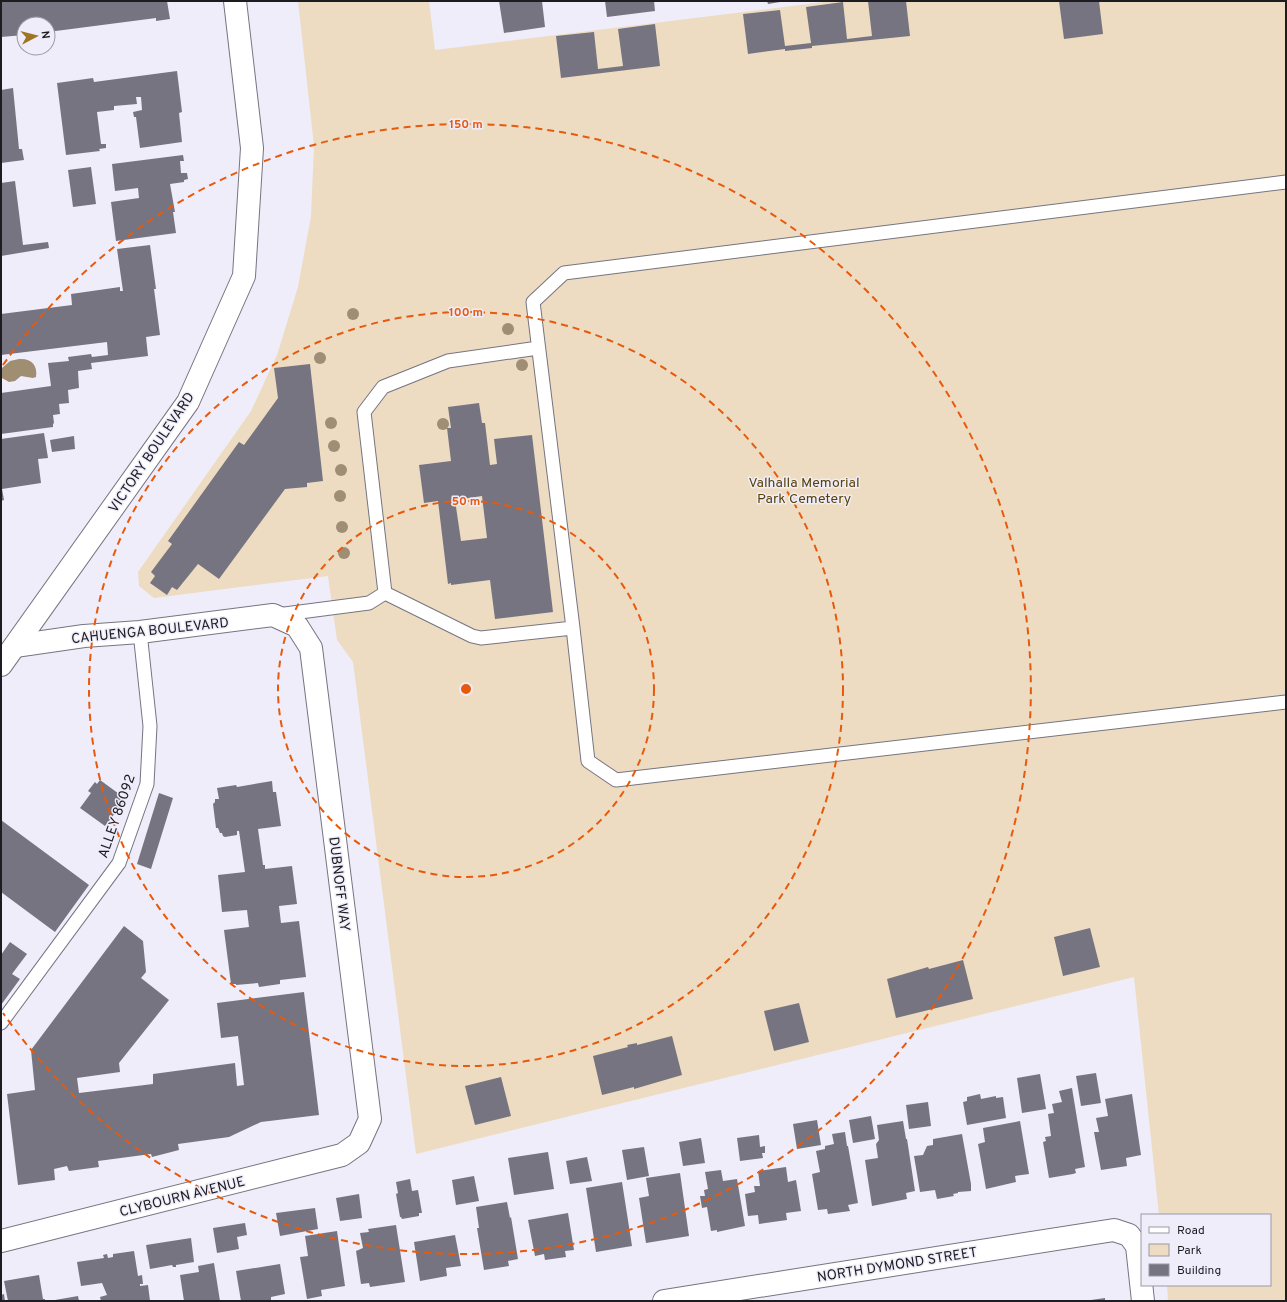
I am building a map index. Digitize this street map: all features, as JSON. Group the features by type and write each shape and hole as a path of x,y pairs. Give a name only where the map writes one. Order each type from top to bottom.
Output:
{"street":[{"name":"VICTORY BOULEVARD","path":"1,665 8,647 188,402 244,276 252,148 234,1"},
{"name":"CAHUENGA BOULEVARD","path":"8,647 84,636 140,632 273,615"},
{"name":"DUBNOFF WAY","path":"273,615 297,626 311,648 370,1119 359,1143"},
{"name":"CLYBOURN AVENUE","path":"1,1241 342,1155 359,1143"},
{"name":"NORTH DYMOND STREET","path":"664,1301 1114,1230 1129,1235 1137,1246 1141,1277"},
{"name":"NORTH DYMOND STREET","path":"1142,1286 1144,1301"}],"lane":[{"path":"1286,182 564,273 532,302 573,628 588,762 616,780 1286,702"},
{"path":"385,593 364,412 383,387 448,361 538,348"},
{"path":"273,615 369,603 385,593"},
{"path":"385,593 472,636 481,638 573,628"},
{"name":"ALLEY 86092","path":"1,1023 119,863 146,784 150,726 140,632"}],"green space":[{"name":"Valhalla Memorial Park Cemetery","path":"298,1 429,1 435,50 832,1 1286,1 1286,1301 1168,1301 1167,1286 1271,1286 1271,1214 1159,1214 1134,977 416,1154 353,662 337,640 328,576 154,598 139,586 138,572 251,411 277,355 298,287 311,216 314,146"}],"shaded area":[{"path":"19,359 27,360 33,363 36,369 36,377 21,376 15,381 9,382 2,378 2,368 10,361"}],"building":[{"path":"1,1 167,1 170,19 156,21 156,18 56,31 56,16 16,16 16,36 1,37"},
{"path":"499,1 542,1 545,27 504,33"},
{"path":"605,1 654,1 655,11 607,17"},
{"path":"767,1 779,1 780,2 768,4"},
{"path":"868,1 906,1 910,36 748,54 743,14 780,10 785,46 811,43 806,7 843,2 847,39 872,36"},
{"path":"1059,1 1099,1 1103,34 1064,39"},
{"path":"655,24 660,66 561,78 556,36 594,32 598,69 623,66 618,29"},
{"path":"177,71 182,112 179,113 182,142 140,148 136,117 134,117 133,112 142,110 141,97 136,97 137,104 114,106 114,110 97,112 101,144 106,144 106,148 99,149 100,151 66,155 57,83 93,78 94,82"},
{"path":"13,88 19,149 22,149 24,160 1,163 1,90"},
{"path":"183,155 184,161 180,161 181,173 187,173 188,179 184,180 184,182 170,184 175,212 173,212 176,233 116,241 111,202 139,198 138,188 115,191 112,164"},
{"path":"91,167 96,204 73,207 68,170"},
{"path":"15,181 23,245 48,242 49,248 1,256 1,183"},
{"path":"150,245 160,335 146,337 148,356 91,363 92,369 78,371 79,388 68,390 69,403 59,404 60,414 53,415 53,427 1,434 1,393 51,386 48,363 69,361 68,357 91,354 92,357 108,355 107,342 1,355 1,314 72,305 71,294 120,287 120,291 123,291 117,249"},
{"path":"310,364 323,481 307,483 307,487 285,489 219,579 198,564 177,590 172,587 167,595 150,583 155,576 151,572 172,544 168,541 239,442 244,445 278,398 274,368"},
{"path":"479,403 482,423 485,423 490,465 497,464 494,439 532,435 553,612 495,619 490,580 451,585 451,583 448,584 438,501 424,503 419,465 451,461 447,428 451,428 448,407","holes":["482,496 487,538 461,541 455,500"]},
{"path":"44,433 48,458 38,459 41,483 2,489 4,500 1,501 1,439"},
{"path":"74,436 75,449 52,452 50,440"},
{"path":"100,780 126,799 105,826 80,808 91,793 88,791 95,782 97,784"},
{"path":"272,781 273,792 276,792 281,826 258,829 263,865 265,865 265,869 292,866 297,904 279,906 281,923 299,921 306,977 280,980 280,984 259,987 258,983 236,985 231,984 224,930 249,927 247,910 222,912 218,875 245,872 239,831 237,831 237,835 225,837 222,833 220,833 218,828 216,828 213,804 215,799 219,799 217,788 236,785 237,787"},
{"path":"159,793 173,798 151,869 137,864"},
{"path":"1,820 89,885 55,932 1,892"},
{"path":"124,926 143,941 146,972 141,978 169,1000 119,1063 120,1072 77,1078 79,1093 153,1084 153,1074 235,1063 237,1086 244,1085 238,1036 221,1038 217,1003 304,992 319,1115 261,1122 229,1137 178,1144 179,1150 152,1157 151,1154 98,1161 99,1167 69,1171 67,1166 54,1169 55,1180 18,1185 7,1094 35,1090 31,1050"},
{"path":"1090,928 1100,967 1063,976 1054,937"},
{"path":"10,942 27,954 12,974 20,979 1,1005 1,955"},
{"path":"963,960 973,999 896,1018 887,979 928,967 929,969"},
{"path":"799,1003 809,1042 774,1051 764,1011"},
{"path":"672,1036 682,1075 634,1089 634,1087 602,1095 593,1056 628,1047 627,1045 637,1043 637,1045"},
{"path":"1096,1073 1101,1103 1081,1106 1076,1076"},
{"path":"1040,1074 1046,1109 1022,1113 1017,1078"},
{"path":"501,1077 511,1116 475,1125 465,1086"},
{"path":"1072,1088 1085,1167 1075,1169 1076,1173 1073,1174 1049,1178 1043,1142 1046,1141 1045,1137 1051,1136 1048,1114 1054,1113 1052,1104 1062,1102 1059,1091"},
{"path":"980,1094 981,1099 996,1096 996,1098 1003,1097 1006,1118 967,1125 963,1102 967,1101 967,1097"},
{"path":"1132,1094 1141,1155 1126,1158 1127,1166 1101,1170 1094,1132 1099,1132 1096,1118 1108,1116 1105,1099"},
{"path":"928,1102 931,1126 909,1129 906,1105"},
{"path":"871,1116 875,1139 853,1143 849,1120"},
{"path":"817,1120 821,1145 797,1149 793,1124"},
{"path":"903,1121 915,1191 906,1193 907,1199 872,1206 865,1160 878,1158 876,1144 879,1140 877,1125"},
{"path":"1020,1121 1029,1174 1015,1176 1016,1182 986,1189 978,1144 985,1142 983,1128"},
{"path":"845,1132 858,1203 848,1205 850,1211 828,1214 827,1209 818,1210 812,1174 820,1172 816,1151 825,1149 825,1146 834,1144 832,1134"},
{"path":"962,1134 971,1191 958,1192 953,1194 954,1196 937,1199 935,1190 920,1192 914,1156 923,1155 927,1146 933,1145 933,1139"},
{"path":"759,1135 760,1147 765,1146 765,1153 762,1153 763,1158 740,1161 737,1138"},
{"path":"701,1138 705,1163 683,1166 679,1142"},
{"path":"644,1147 649,1176 627,1180 622,1150"},
{"path":"548,1152 554,1189 514,1195 508,1158"},
{"path":"587,1157 592,1181 570,1184 566,1161"},
{"path":"786,1167 788,1182 796,1180 801,1211 786,1213 787,1220 759,1224 758,1215 748,1216 745,1194 755,1192 754,1186 760,1186 758,1171"},
{"path":"721,1170 723,1181 737,1179 745,1226 717,1232 717,1230 711,1231 707,1207 702,1208 700,1196 705,1196 704,1190 708,1189 705,1172"},
{"path":"680,1173 689,1236 646,1243 639,1198 649,1196 646,1178"},
{"path":"474,1176 479,1201 456,1205 452,1180"},
{"path":"410,1179 412,1191 418,1190 422,1213 419,1213 419,1216 402,1219 400,1217 396,1194 398,1193 396,1182"},
{"path":"622,1182 632,1246 596,1252 586,1188"},
{"path":"359,1194 362,1218 340,1221 336,1198"},
{"path":"507,1202 518,1259 508,1261 509,1266 484,1270 477,1228 479,1228 476,1207"},
{"path":"315,1208 318,1229 280,1236 276,1213"},
{"path":"568,1213 574,1250 565,1251 566,1257 545,1260 544,1254 535,1256 528,1220"},
{"path":"245,1223 247,1235 237,1237 239,1249 217,1253 213,1228"},
{"path":"396,1225 405,1282 370,1287 369,1283 361,1284 356,1251 363,1248 360,1233 369,1232 368,1229"},
{"path":"337,1231 345,1286 321,1290 322,1296 307,1299 300,1257 308,1256 305,1236"},
{"path":"455,1235 461,1266 446,1268 447,1276 420,1281 414,1242"},
{"path":"191,1238 194,1262 176,1265 176,1267 173,1267 172,1265 150,1269 146,1245"},
{"path":"134,1251 138,1276 142,1275 143,1284 140,1284 140,1286 148,1285 150,1301 101,1301 100,1297 107,1295 102,1283 81,1286 77,1262 104,1258 103,1255 107,1254 108,1258 113,1257 113,1254"},
{"path":"214,1263 220,1301 184,1301 180,1275 199,1272 198,1266"},
{"path":"280,1264 285,1294 271,1297 271,1301 241,1301 236,1271"},
{"path":"39,1275 43,1299 45,1299 45,1301 8,1301 4,1281"},
{"path":"4,1294 5,1301 1,1301 1,1295"},
{"path":"78,1296 79,1301 55,1301 55,1300"},
{"path":"1105,1298 1105,1301 1091,1301 1091,1300"}]}
